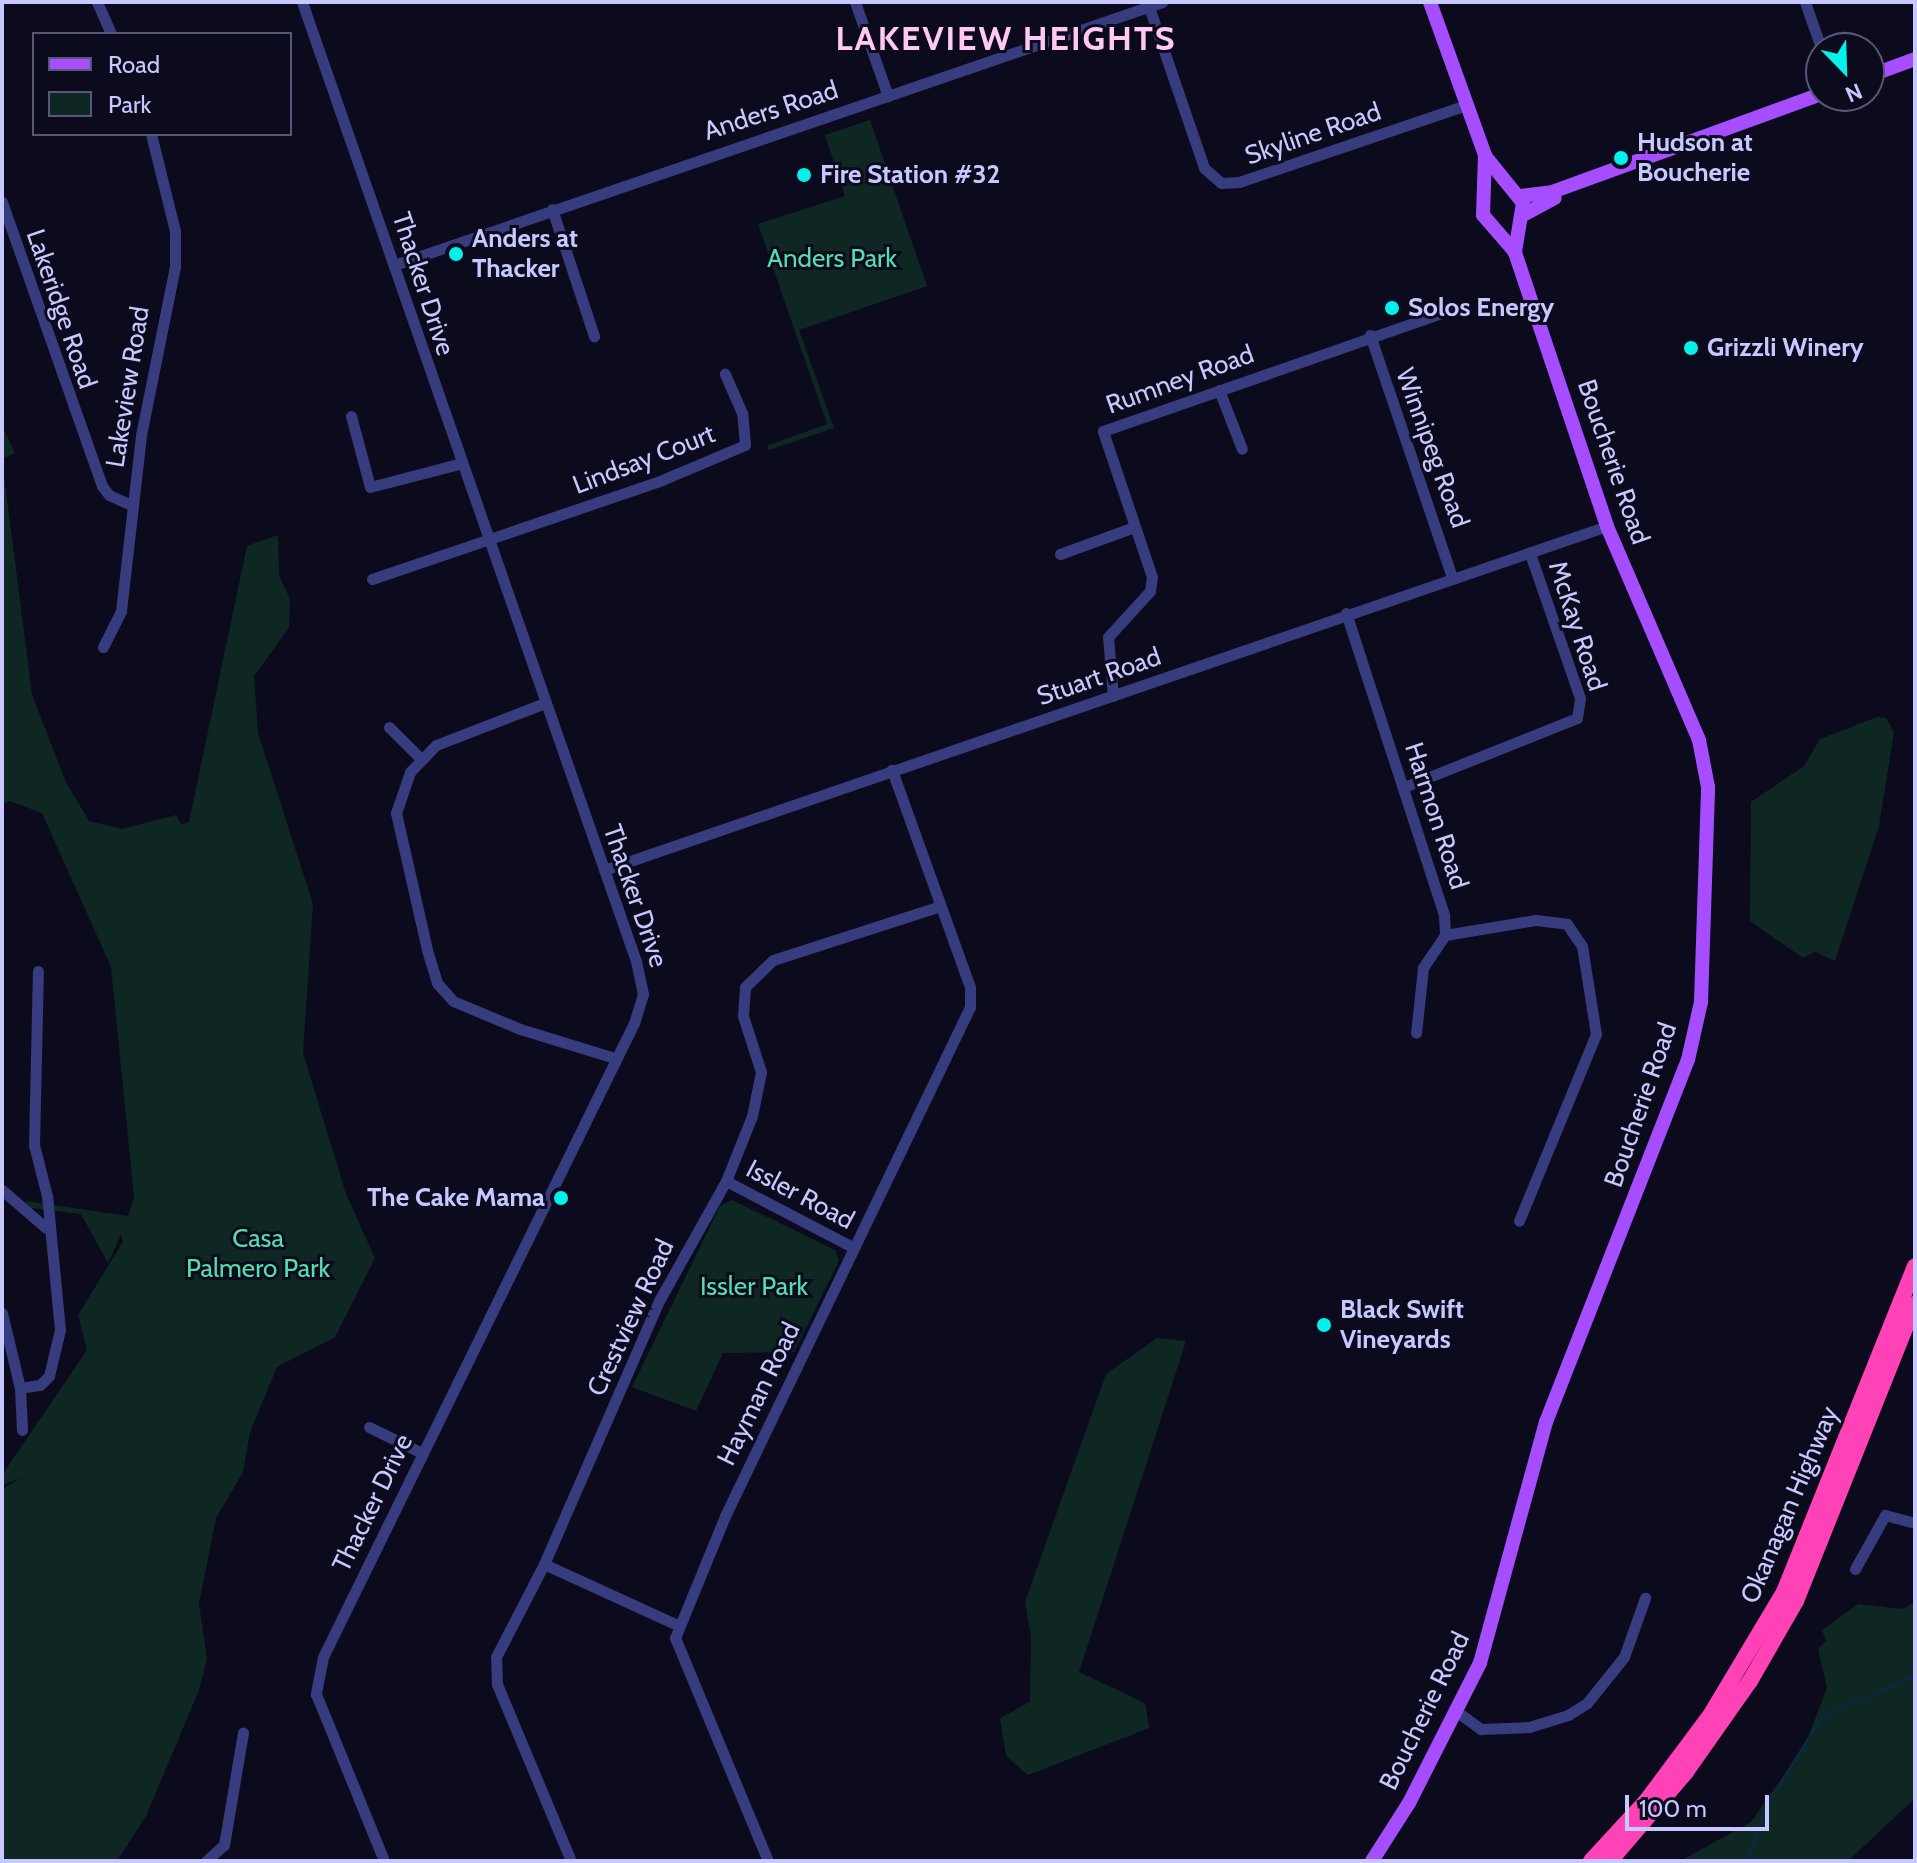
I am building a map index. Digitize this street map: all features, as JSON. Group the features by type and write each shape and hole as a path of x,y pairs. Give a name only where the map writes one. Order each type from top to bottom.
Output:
{"highway":[{"name":"Okanagan Highway","path":"1591,1861 1647,1800 1711,1714 1784,1592 1915,1266"},
{"name":"Okanagan Highway","path":"1610,1861 1686,1772 1750,1681 1796,1601 1915,1304"}],"main road":[{"name":"Boucherie Road","path":"1430,2 1485,155 1508,186 1521,196 1515,252"},
{"path":"1885,70 1915,59"},
{"path":"1521,196 1552,192 1805,100"},
{"name":"Boucherie Road","path":"1372,1861 1480,1663 1546,1422 1663,1134 1701,1002 1706,775 1699,740 1607,526 1515,252 1481,212 1486,193 1485,155"},
{"path":"1495,227 1519,220 1651,156"},
{"path":"1486,193 1508,186"}],"street":[{"path":"97,2 110,32"},
{"name":"Thacker Drive","path":"302,2 394,265 458,464 487,536 642,983 642,1005 323,1657 316,1694 384,1861"},
{"path":"855,2 888,96"},
{"name":"Anders Road","path":"394,265 1162,2"},
{"path":"1805,2 1815,32"},
{"name":"Skyline Road","path":"1149,7 1204,168 1221,183 1239,182 1466,105"},
{"name":"Lakeview Road","path":"103,647 121,611 131,505 163,302 175,266 175,231 151,136"},
{"name":"Lakeridge Road","path":"2,202 96,472 109,495 131,505"},
{"path":"552,209 594,336"},
{"name":"Rumney Road","path":"1113,696 1108,637 1150,591 1152,577 1103,431 1370,335 1457,308"},
{"name":"Winnipeg Road","path":"1370,335 1452,577"},
{"name":"Lindsay Court","path":"487,536 589,506 745,445 742,413 725,374"},
{"path":"1219,390 1242,449"},
{"path":"351,416 370,487 458,464"},
{"name":"Stuart Road","path":"604,870 1607,526"},
{"path":"1060,554 1134,527"},
{"path":"372,579 487,536"},
{"name":"McKay Road","path":"1404,787 1577,718 1580,698 1530,554"},
{"name":"Harmon Road","path":"1346,613 1438,884 1445,935"},
{"path":"545,703 436,745 420,758 401,792 396,813 437,983 472,1011 615,1058"},
{"path":"389,727 420,758"},
{"name":"Hayman Road","path":"677,1625 970,1007 970,987 892,770"},
{"name":"Crestview Road","path":"571,1861 497,1684 496,1657 544,1564 660,1299 726,1181 760,1084 759,1059 743,1016 745,987 773,960 940,906"},
{"path":"1416,1033 1423,968 1445,935 1536,920 1567,924 1582,946 1596,1034 1519,1221"},
{"path":"20,1388 40,1385 49,1376 60,1330 55,1261 46,1228 47,1196 34,1145 38,971"},
{"name":"Issler Road","path":"726,1181 854,1248"},
{"path":"3,1192 46,1228"},
{"path":"2,1313 20,1388 22,1430"},
{"path":"369,1427 422,1453"},
{"path":"1855,1569 1885,1515 1915,1523"},
{"path":"544,1564 677,1625 675,1638 768,1861"},
{"path":"1456,1711 1481,1729 1529,1727 1568,1715 1587,1703 1624,1657 1645,1598"},
{"path":"206,1861 224,1845 243,1733"}],"green space":[{"name":"Anders Park","path":"870,120 927,286 799,330 834,428 769,450 767,446 827,424 758,224 845,196 825,135"},
{"path":"2,425 15,453 2,459"},
{"name":"Casa Palmero Park","path":"2,459 32,695 66,782 89,821 122,829 176,815 181,825 189,822 247,546 278,535 279,576 290,599 289,628 254,676 258,733 313,904 303,1053 346,1194 375,1258 335,1337 277,1367 250,1432 243,1472 216,1518 199,1604 207,1659 199,1690 146,1816 117,1861 2,1861 2,1489 21,1478 2,1485 2,1475 87,1350 78,1315 123,1242 121,1234 108,1263 81,1214 23,1207 26,1201 128,1216 134,1197 111,967 42,813 10,801 2,804"},
{"path":"1877,717 1886,718 1894,732 1879,826 1835,961 1815,952 1803,958 1750,921 1751,802 1804,766 1820,739"},
{"name":"Issler Park","path":"732,1200 835,1250 839,1261 794,1352 723,1353 696,1411 632,1387 720,1206"},
{"path":"1157,1338 1186,1341 1079,1672 1145,1703 1149,1728 1028,1775 1006,1756 1000,1718 1030,1702 1031,1637 1025,1602 1106,1374"},
{"path":"1915,1602 1915,1798 1848,1861 1680,1861 1751,1822 1805,1745 1827,1688 1818,1649 1826,1641 1822,1630 1858,1604 1902,1609"}],"waterway":[{"path":"1747,1861 1767,1804 1822,1716 1915,1675"}],"place":[{"name":"Hudson at Boucherie","path":"1621,158"},
{"name":"Fire Station #32","path":"804,175"},
{"name":"Anders at Thacker","path":"456,254"},
{"name":"Solos Energy","path":"1392,308"},
{"name":"Grizzli Winery","path":"1691,348"},
{"name":"The Cake Mama","path":"561,1198"},
{"name":"Black Swift Vineyards","path":"1324,1325"}],"district":[{"name":"LAKEVIEW HEIGHTS","path":"1006,39"}]}
